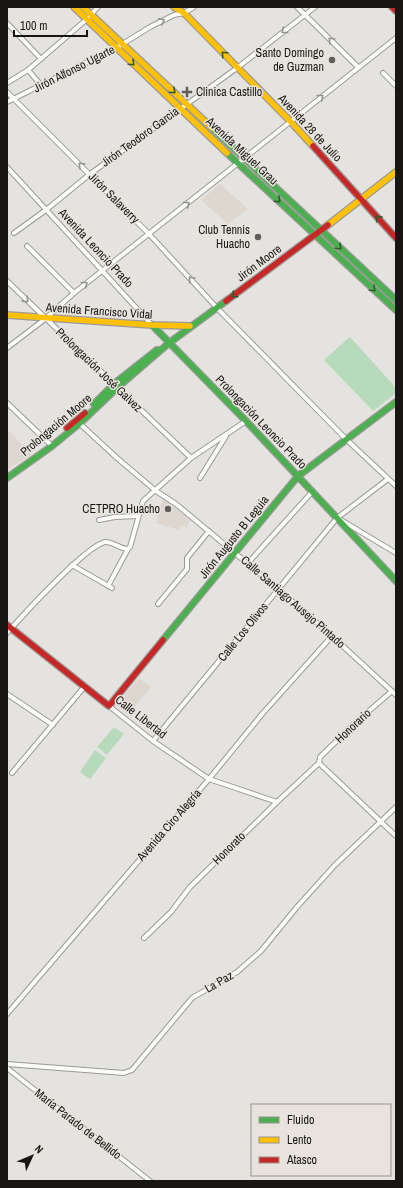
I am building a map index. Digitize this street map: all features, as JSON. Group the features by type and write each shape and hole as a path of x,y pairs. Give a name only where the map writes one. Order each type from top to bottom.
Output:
{"street":[{"name":"Avenida Miguel Grau","path":"74,7 238,164 396,310"},
{"name":"Avenida Miguel Grau","path":"83,7 396,300"},
{"path":"7,83 28,70 87,19 98,7"},
{"name":"Avenida 28 de Julio","path":"174,7 184,13 291,122 396,237"},
{"name":"Jirón Alfonso Ugarte","path":"7,102 116,48 156,24 174,15 184,13 194,7"},
{"path":"297,7 358,68"},
{"name":"Jirón Teodoro Garcia","path":"14,233 46,210 90,174 186,103 237,68 315,7"},
{"path":"7,23 41,59"},
{"path":"7,348 45,319 74,293 396,38"},
{"path":"28,70 41,85"},
{"path":"383,73 396,86"},
{"name":"Jirón Salaverry","path":"7,92 149,234 217,308 347,440 396,486"},
{"name":"Avenida Leoncio Prado","path":"7,167 169,343"},
{"name":"Jirón Moore","path":"116,385 191,326 315,235 396,172"},
{"path":"27,246 74,293"},
{"name":"Prolongación José Galvez","path":"7,281 191,458"},
{"name":"Avenida Francisco Vidal","path":"7,315 152,326 191,326"},
{"name":"Prolongación Leoncio Prado","path":"169,343 246,421 396,581"},
{"name":"Prolongación Moore","path":"8,474 51,445 116,385"},
{"name":"Jirón Augusto B Leguia","path":"109,706 298,476 396,402"},
{"path":"7,403 51,445"},
{"name":"Calle Santiago Ausejo Pintado","path":"78,421 117,458 156,491 176,504 236,552 332,636 396,695"},
{"path":"72,565 110,587 130,547 143,501 156,491 191,458 246,421"},
{"path":"200,478 227,435"},
{"name":"Calle Los Olivos","path":"153,741 337,518 388,478"},
{"path":"248,563 312,492"},
{"path":"98,520 115,517 138,516"},
{"name":"Prolongación Leoncio Prado","path":"337,518 396,552"},
{"name":"Prolongación Leoncio Prado","path":"337,518 342,530 396,586"},
{"path":"158,604 187,569 187,558 209,531"},
{"path":"8,629 72,565 92,549 103,542 108,542 128,549"},
{"name":"Calle Libertad","path":"8,629 85,686 153,741 209,779 277,802"},
{"name":"Avenida Ciro Alegría","path":"7,1014 209,779 263,713 332,636"},
{"path":"12,773 85,686"},
{"name":"Honorario","path":"319,763 320,757 354,724 392,691"},
{"path":"7,694 53,725"},
{"path":"319,763 396,836"},
{"name":"Honorato","path":"144,938 171,912 190,887 319,763"},
{"name":"La Paz","path":"7,1064 124,1073 132,1070 192,998 238,972 261,951 297,907 335,865 396,807"},
{"name":"María Parado de Bellido","path":"7,1068 150,1181"}],"shaded area":[{"path":"220,184 248,209 228,224 201,200"},
{"path":"7,429 32,455 7,469"},
{"name":"CETPRO Huacho","path":"163,498 190,520 187,528 181,525 179,530 156,523"},
{"path":"139,678 151,687 128,715 116,705"}],"green space":[{"path":"124,47 184,103 180,107 119,49"},
{"path":"350,337 396,388 396,393 373,411 324,360"},
{"path":"114,727 124,734 107,755 97,747"},
{"path":"95,750 106,758 90,779 80,772"}],"traffic: fast":[{"path":"212,128 396,300"},
{"path":"227,153 396,310"},
{"path":"7,478 52,446 80,423 118,387 169,343 226,301"},
{"path":"152,325 246,421 396,581"},
{"path":"94,404 114,384 157,350"},
{"path":"163,640 298,476 396,402"}],"traffic: slow":[{"path":"74,7 227,153"},
{"path":"83,7 212,128"},
{"path":"174,7 184,13 313,146"},
{"path":"328,225 396,172"},
{"path":"7,315 152,325 190,326"}],"traffic: jam":[{"path":"392,7 396,11"},
{"path":"313,146 396,238"},
{"path":"226,301 328,225"},
{"path":"67,428 85,413"},
{"path":"7,625 109,706 163,640"}],"place":[{"name":"Santo Domingo de Guzman","path":"332,60"},
{"name":"Clinica Castillo","path":"187,92"},
{"name":"Club Tennis Huacho","path":"258,237"},
{"name":"CETPRO Huacho","path":"168,509"}]}
